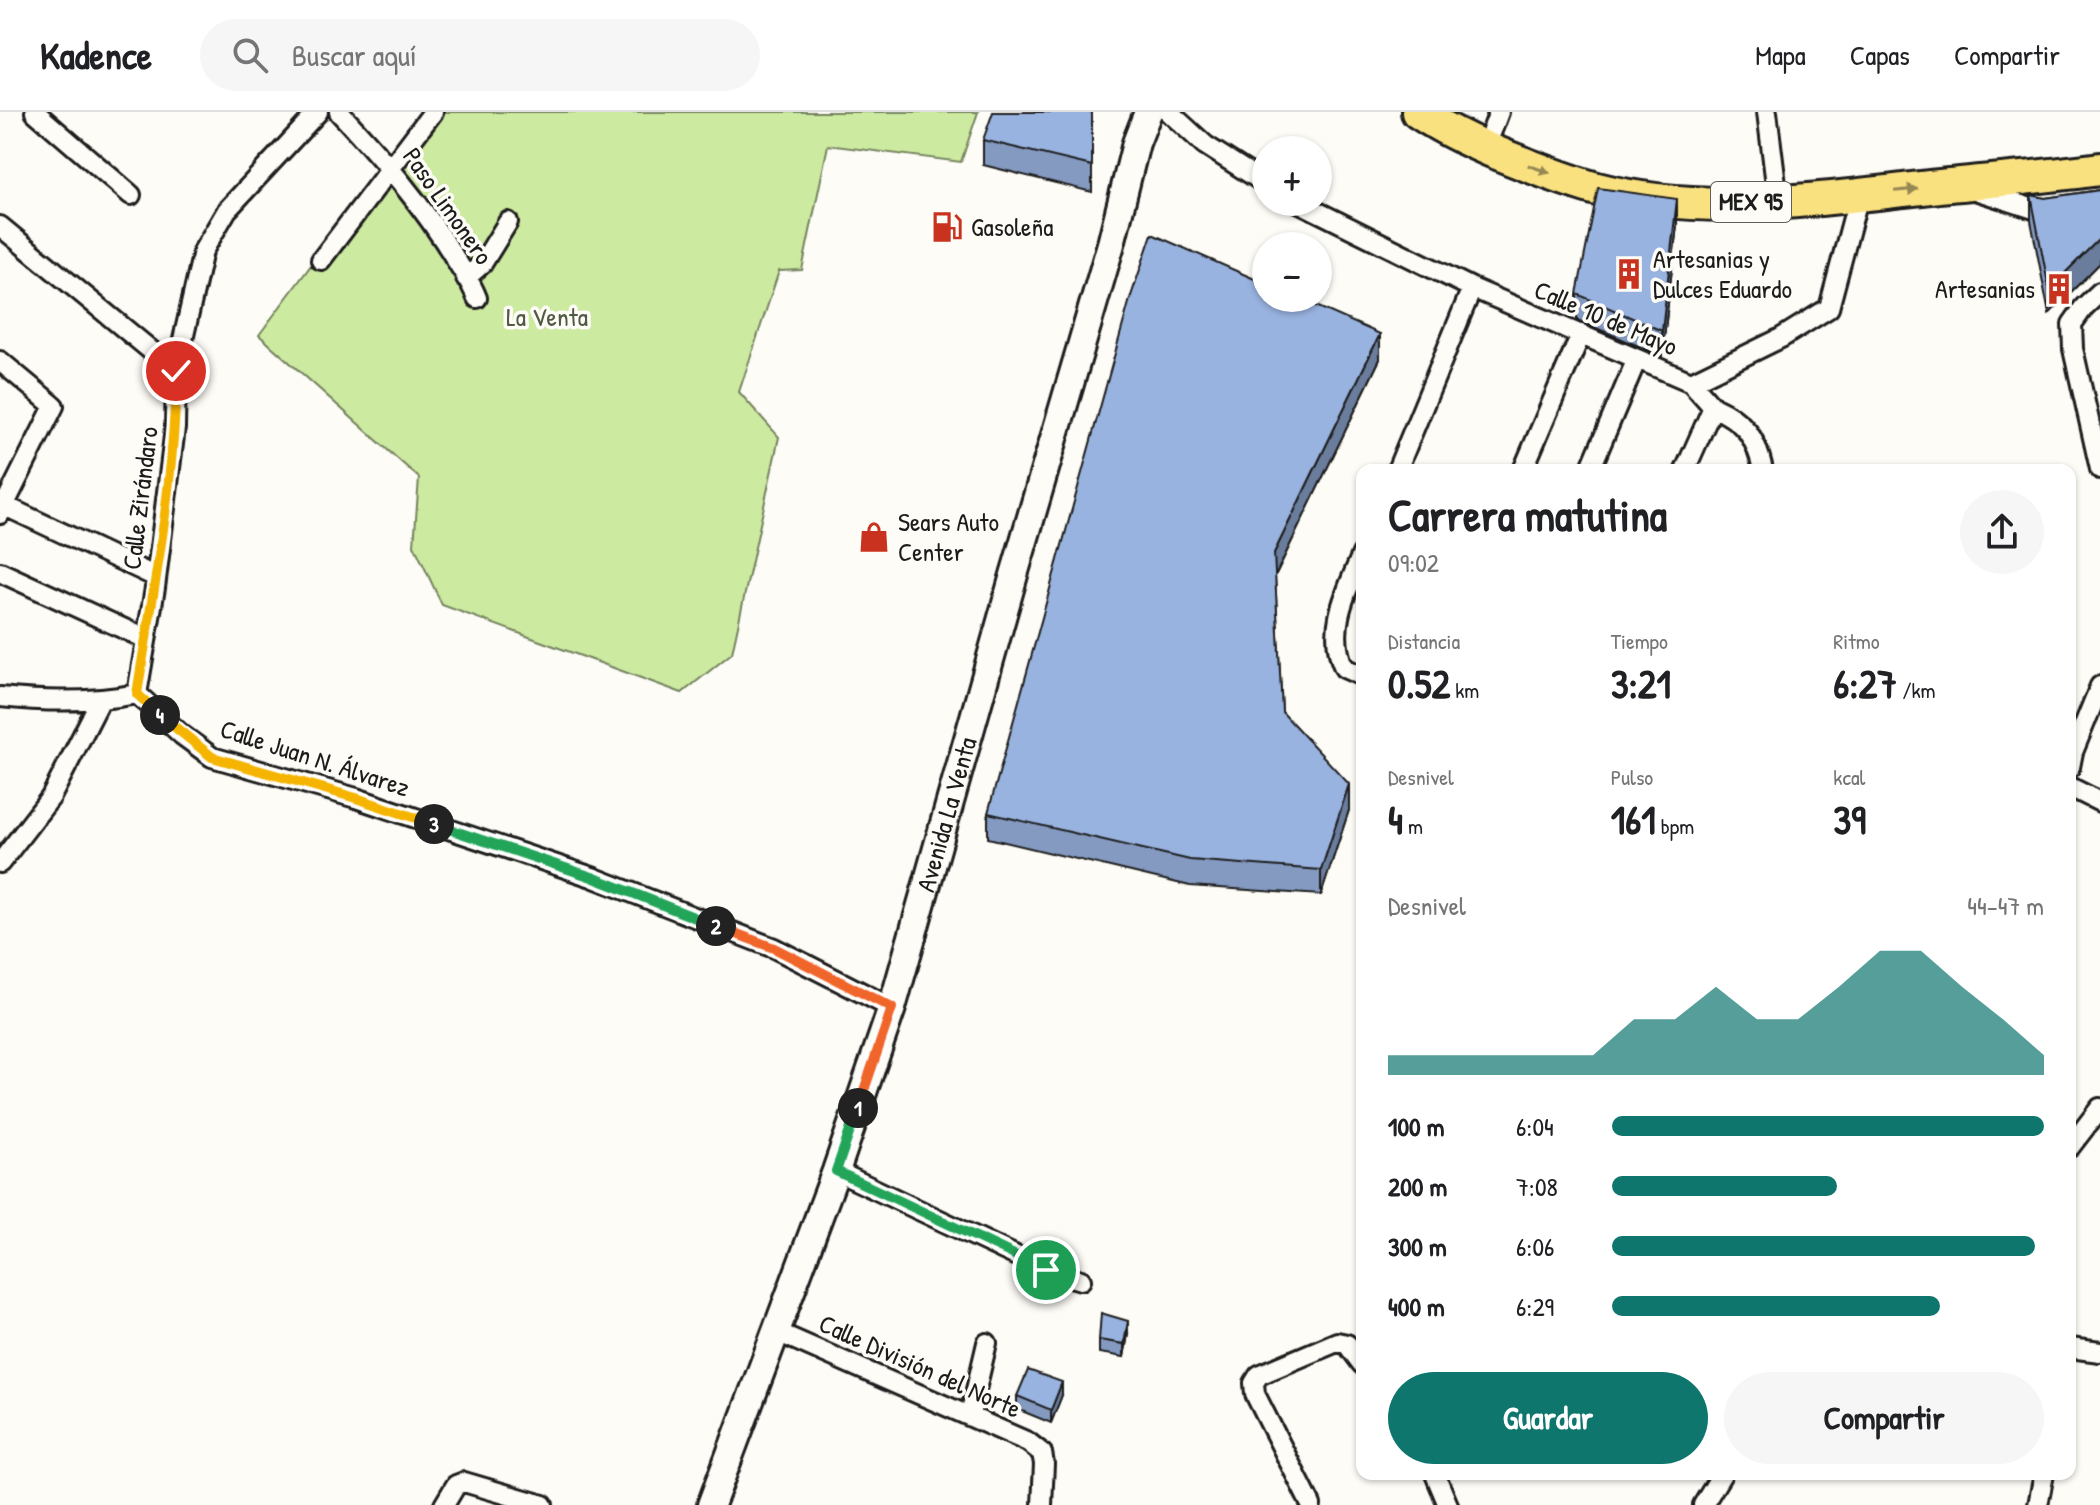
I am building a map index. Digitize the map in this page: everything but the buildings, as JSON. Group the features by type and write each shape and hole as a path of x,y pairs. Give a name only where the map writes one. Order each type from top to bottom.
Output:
{"highway":[{"name":"MEX 95","path":"1418,112 1446,131 1485,149 1598,189 1660,200 1778,201 2100,169"}],"main road":[{"name":"Avenida La Venta","path":"711,1505 836,1171 892,1008 1111,244 1136,143 1148,112"}],"street":[{"path":"35,112 131,195"},
{"name":"Calle Zirándaro","path":"137,694 175,428 176,371 203,251 227,210 318,112"},
{"name":"Paso Limonero","path":"339,112 392,169 440,235 472,284 477,298"},
{"path":"321,260 433,112"},
{"path":"1169,112 1205,145 1252,175"},
{"path":"1485,149 1499,112"},
{"path":"1767,112 1778,201"},
{"path":"1957,184 2043,212 2100,204"},
{"name":"Calle 10 de Mayo","path":"1326,216 1472,288 1691,382 1781,338 1829,308 1859,195"},
{"path":"466,278 482,264 508,222"},
{"path":"0,226 176,371"},
{"path":"1399,464 1472,288"},
{"path":"2100,292 2072,324 2073,349 2100,469"},
{"path":"1526,464 1581,334"},
{"path":"0,361 54,406 2,510 156,577"},
{"path":"1593,464 1636,361"},
{"path":"1691,382 1713,407 1735,417 1750,434 1762,464"},
{"path":"1688,464 1713,407"},
{"path":"1356,568 1339,608 1336,638 1344,668 1356,674"},
{"path":"0,572 146,639"},
{"path":"2076,745 2100,686"},
{"path":"0,697 38,701 100,701 137,694"},
{"name":"Calle Juan N. Álvarez","path":"137,694 182,735 212,757 356,798 592,877 774,948 892,1008"},
{"path":"0,863 51,797 100,701"},
{"path":"2076,790 2100,802"},
{"path":"2076,1139 2100,1108"},
{"path":"836,1171 1046,1270 1081,1280"},
{"name":"Calle División del Norte","path":"775,1331 1028,1442 1042,1453 1042,1505"},
{"path":"1311,1505 1255,1394 1254,1383 1259,1375 1337,1342 1347,1344 1356,1356"},
{"path":"970,1415 987,1343"},
{"path":"2076,1349 2100,1352"},
{"path":"1438,1480 1448,1505"},
{"path":"1703,1505 1718,1480"},
{"path":"2038,1505 2043,1480"},
{"path":"444,1505 456,1485 464,1482 543,1505"}],"green space":[{"name":"La Venta","path":"425,112 978,112 961,162 828,145 802,270 779,271 739,392 779,437 732,653 682,693 442,605 414,545 419,478 259,335"}],"place":[{"name":"Gasoleña","path":"947,227"},
{"name":"Artesanias y Dulces Eduardo","path":"1629,274"},
{"name":"Artesanias","path":"2059,289"},
{"name":"Sears Auto Center","path":"874,537"}],"route":[{"path":"176,371 175,428 155,588 137,694 182,735 212,757 356,798 592,877 774,948 892,1008 836,1171 1046,1270"}]}
